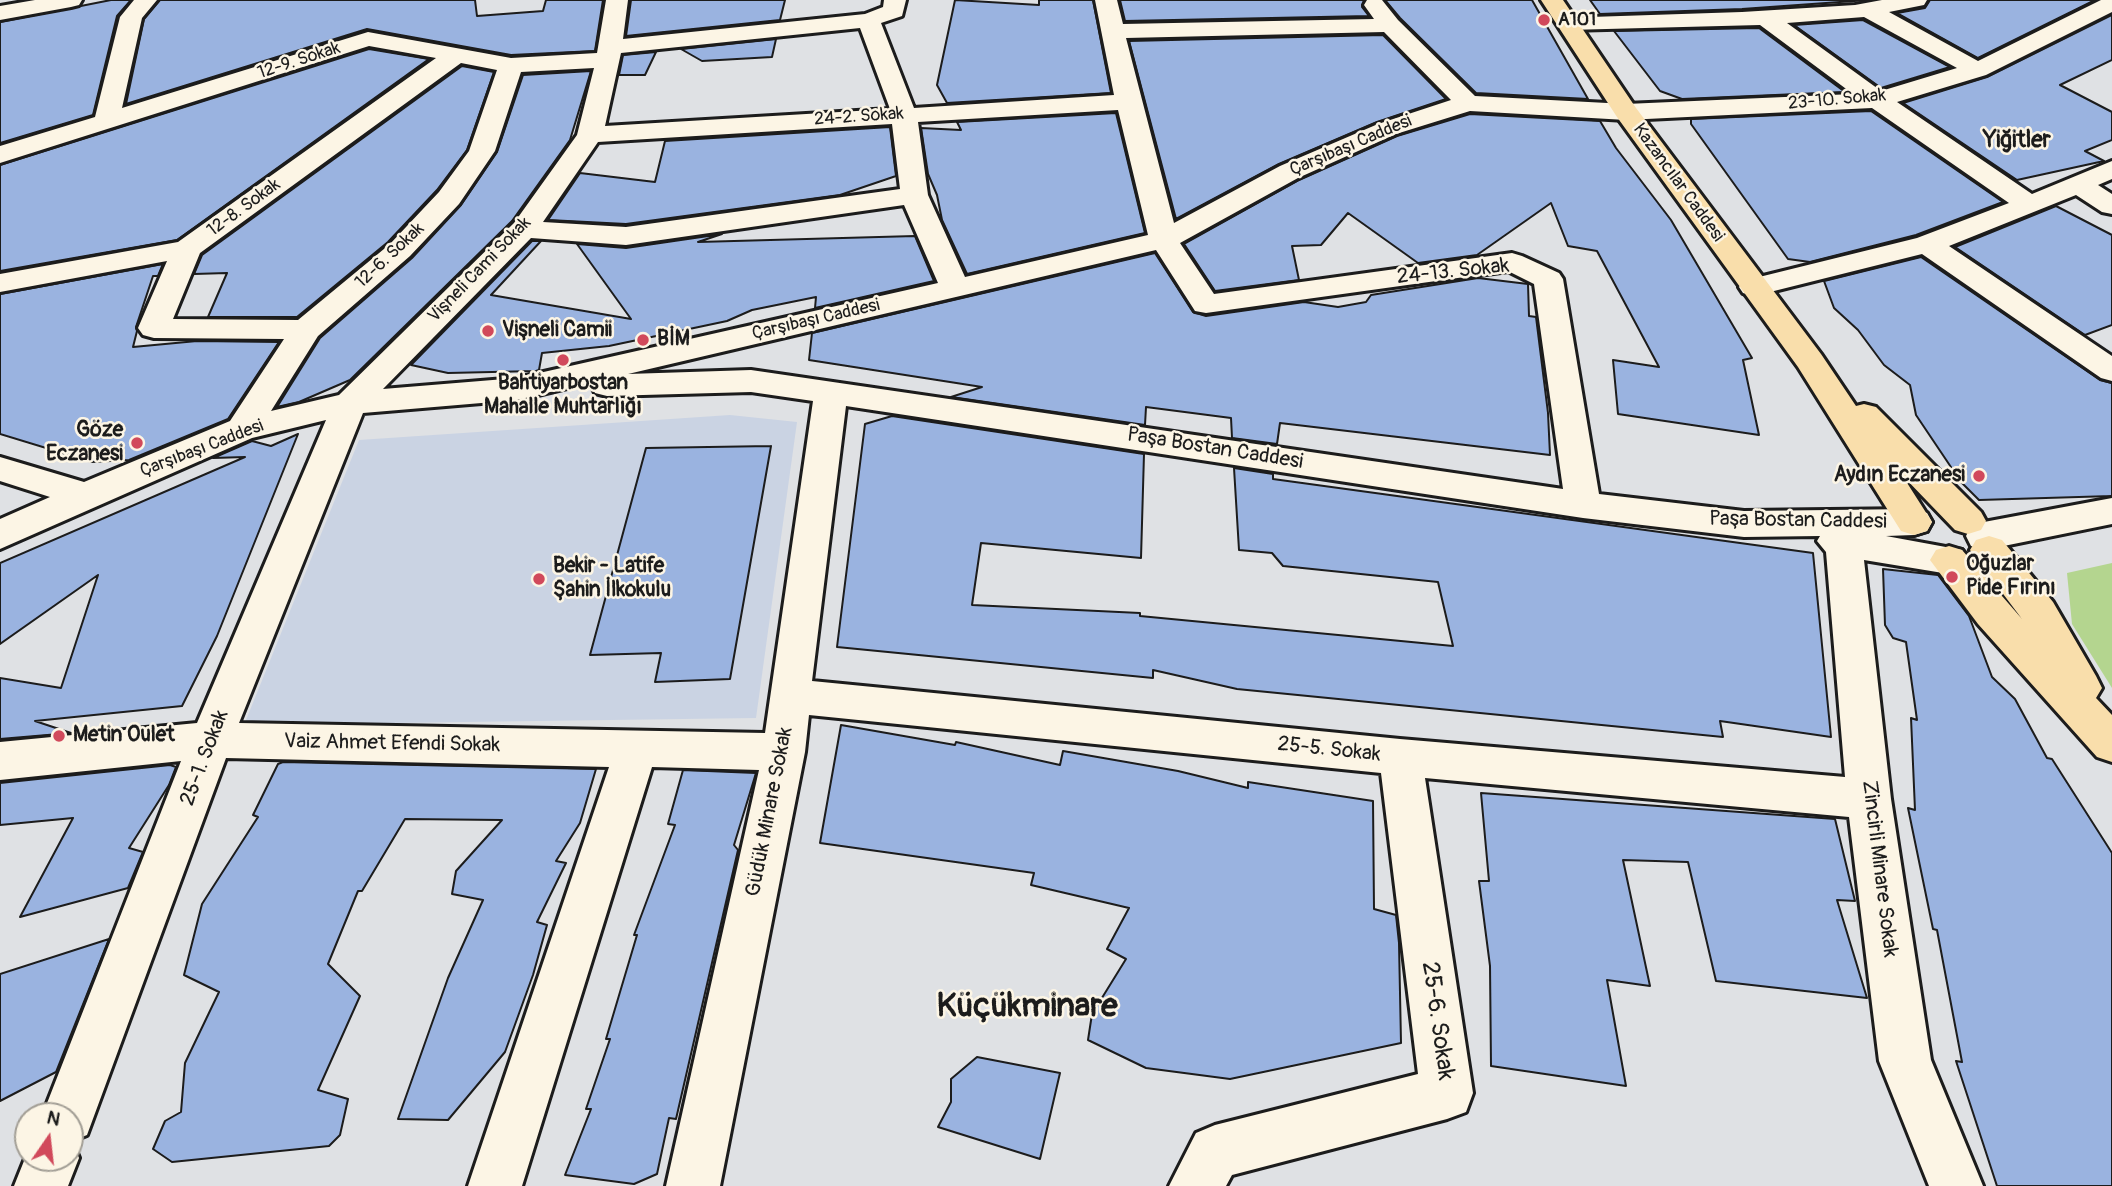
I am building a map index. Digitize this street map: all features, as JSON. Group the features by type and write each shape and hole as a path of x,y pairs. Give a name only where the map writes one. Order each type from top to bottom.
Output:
{"main road":[{"name":"Kazancılar Caddesi","path":"1560,12 1626,112 1810,361 1914,522 1919,538 1928,549 1949,560 1992,613 2112,744"},
{"name":"Kazancılar Caddesi","path":"1810,361 1980,536 2039,613 2112,744"},
{"path":"1914,522 1924,513 1936,513 1980,536 1985,558 1973,563 1949,560"}],"street":[{"path":"0,13 71,0"},
{"path":"106,123 131,17 146,0"},
{"name":"Vişneli Cami Sokak","path":"350,403 524,229 590,135 617,0"},
{"path":"895,0 894,11 868,20 904,114 914,195 955,287"},
{"path":"1105,0 1164,240"},
{"path":"1372,0 1390,25 1468,103"},
{"path":"1560,12 1765,18 1916,0"},
{"name":"23-10. Sokak","path":"1626,112 1877,100 1978,70 2112,3"},
{"path":"1853,7 1978,70"},
{"path":"1765,18 1877,100 2030,205"},
{"name":"12-9. Sokak","path":"0,155 368,39 511,65 608,53 759,20 868,20"},
{"path":"1112,31 1390,25"},
{"name":"12-8. Sokak","path":"0,284 187,249 455,56"},
{"name":"12-6. Sokak","path":"242,429 306,330 400,250 449,198 482,151 511,65"},
{"name":"24-2. Sokak","path":"590,135 1128,102"},
{"name":"Çarşıbaşı Caddesi","path":"0,536 86,495 242,429 350,403 517,388 1164,240 1289,172 1387,129 1468,103 1626,112"},
{"path":"1754,287 1927,244 2030,205 2112,169"},
{"path":"2077,184 2112,206"},
{"path":"524,229 626,236 914,195"},
{"name":"24-13. Sokak","path":"1164,240 1206,304 1512,262 1548,279 1583,505"},
{"path":"1927,244 2112,371"},
{"path":"187,249 154,328 306,330"},
{"name":"Paşa Bostan Caddesi","path":"517,388 751,381 1583,505 1744,524 1914,522"},
{"name":"Güdük Minare Sokak","path":"693,1186 785,752 790,696 831,392"},
{"name":"25-1. Sokak","path":"73,1102 211,740 350,403"},
{"path":"0,469 86,495"},
{"path":"1980,536 2112,511"},
{"path":"1744,524 1949,560"},
{"name":"Zincirli Minare Sokak","path":"1844,542 1868,799 1905,1061 1956,1186"},
{"name":"25-5. Sokak","path":"790,696 1400,757 1868,799"},
{"name":"Vaiz Ahmet Efendi Sokak","path":"0,761 211,740 785,752"},
{"path":"495,1186 636,749"},
{"name":"25-6. Sokak","path":"1196,1186 1215,1152 1447,1093 1400,757"}],"shaded area":[{"name":"Bekir - Latife Şahin İlkokulu","path":"730,415 797,422 756,718 244,725 359,440"}],"green space":[{"path":"2112,563 2112,688 2072,624 2067,573"}],"building":[{"path":"111,0 131,0 117,16 93,115 0,143 0,22"},
{"path":"160,0 475,0 477,16 543,11 546,0 603,0 595,51 511,55 367,29 126,104 144,19"},
{"path":"631,0 785,0 780,20 626,36"},
{"path":"955,0 1039,5 1039,0 1093,0 1111,93 947,103 937,85"},
{"path":"1120,0 1364,0 1362,7 1369,16 1125,21"},
{"path":"1385,0 1532,0 1588,99 1476,93"},
{"path":"1590,0 1868,0 1742,9 1600,14"},
{"path":"1930,0 2095,0 1978,58 1897,13 1925,8"},
{"path":"2112,15 2112,60 2060,85 2112,112 2112,140 2085,151 2104,161 2017,180 1903,103 1987,77"},
{"path":"1863,20 1950,67 1881,88 1794,25"},
{"path":"1759,28 1845,92 1682,99 1660,91 1614,31"},
{"path":"1383,35 1446,99 1377,122 1279,164 1176,219 1129,41"},
{"path":"776,39 772,57 702,61 681,49"},
{"path":"369,49 429,59 177,240 0,271 0,165"},
{"path":"656,52 645,75 619,75 623,55"},
{"path":"462,66 494,72 467,150 437,190 388,242 297,317 208,317 227,273 194,274 202,255"},
{"path":"591,71 570,140 512,221 350,380 299,402 277,407 320,338 412,258 461,205 497,152 523,75"},
{"path":"1871,111 2003,202 1916,235 1810,262 1788,259 1691,124 1691,119"},
{"path":"1116,113 1145,233 967,274 942,220 937,195 928,174 921,128 961,130 957,122"},
{"path":"1470,114 1600,121 1616,148 1671,220 1752,358 1743,360 1759,435 1618,414 1613,360 1659,367 1597,251 1568,246 1551,203 1477,255 1418,263 1348,213 1321,245 1292,246 1299,280 1215,291 1184,244 1299,180 1397,136"},
{"path":"890,127 896,176 840,195 626,224 548,220 580,173 655,182 665,141"},
{"path":"2056,206 2112,235 2112,325 2085,335 1955,247"},
{"path":"722,234 698,242 915,236 934,281 815,308 816,297 752,310 727,321 609,346 542,353 539,370 536,371 448,373 411,365 532,241 541,241 491,295 631,319 577,244 626,248"},
{"path":"1155,253 1193,312 1206,316 1304,302 1338,307 1366,302 1371,295 1478,278 1528,284 1529,316 1536,317 1548,413 1550,455 1280,423 1277,444 1232,438 1231,418 1146,407 1145,425 951,397 982,387 809,360 812,333"},
{"path":"1921,257 2100,380 2112,383 2112,496 1979,500 1961,482 1916,415 1910,385 1884,365 1858,330 1834,308 1824,281"},
{"path":"163,264 158,276 153,276 136,327 133,347 197,341 279,342 228,419 129,460 92,462 0,434 0,294"},
{"path":"892,416 1144,454 1141,558 981,543 972,605 1140,613 1140,616 1453,646 1438,582 1283,566 1272,553 1239,550 1234,468 1273,474 1273,479 1813,553 1831,737 1720,721 1723,737 1237,689 1153,670 1153,678 837,647 865,424"},
{"path":"298,434 217,636 182,706 35,721 71,733 0,739 0,678 61,688 98,575 0,644 0,563 245,457 213,458 252,441 271,446"},
{"name":"Bekir - Latife Şahin İlkokulu","path":"771,446 730,679 655,682 661,653 590,655 646,448"},
{"path":"1883,569 1938,575 1969,616 1992,677 2015,699 2047,758 2052,759 2112,853 2112,1186 1997,1186 1956,1061 1962,1062 1937,930 1933,929 1908,808 1915,810 1911,718 1917,720 1906,642 1893,638 1885,625"},
{"path":"841,725 955,745 956,742 1060,765 1063,751 1178,771 1248,788 1248,782 1373,801 1374,909 1396,915 1401,1043 1230,1079 1146,1068 1088,1040 1092,1014 1126,959 1107,949 1129,908 1031,885 1034,873 820,843"},
{"path":"278,764 596,769 580,823 556,861 566,863 537,922 547,925 533,975 505,1052 448,1120 398,1119 448,978 483,900 452,894 456,871 502,820 405,819 362,891 358,891 328,964 360,996 318,1090 348,1099 340,1135 329,1146 172,1162 153,1149 165,1121 181,1112 185,1063 219,992 184,975 202,904 258,817 253,815"},
{"path":"170,765 176,767 169,785 129,848 143,852 128,888 20,917 73,818 0,825 0,783"},
{"path":"683,770 756,773 734,845 738,850 676,1119 669,1118 657,1174 634,1184 565,1175 591,1109 586,1109 610,1039 606,1039 637,935 634,935 675,825 668,824"},
{"path":"1481,793 1835,819 1855,901 1837,900 1867,998 1716,981 1688,862 1623,860 1650,986 1607,980 1626,1086 1491,1066 1490,966 1479,881 1489,881"},
{"path":"109,939 56,1072 0,1101 0,974"},
{"path":"977,1057 1060,1073 1040,1159 938,1127 951,1102 951,1079"}],"place":[{"name":"A101","path":"1544,20"},
{"name":"Vişneli Camii","path":"488,331"},
{"name":"BİM","path":"643,340"},
{"name":"Bahtiyarbostan Mahalle Muhtarlığı","path":"563,360"},
{"name":"Göze Eczanesi","path":"137,443"},
{"name":"Aydın Eczanesi","path":"1979,476"},
{"name":"Oğuzlar Pide Fırını","path":"1952,577"},
{"name":"Bekir - Latife Şahin İlkokulu","path":"539,579"},
{"name":"Metin Oulet","path":"59,736"}],"district":[{"name":"Yiğitler","path":"2017,141"},
{"name":"Küçükminare","path":"1027,1008"}]}
